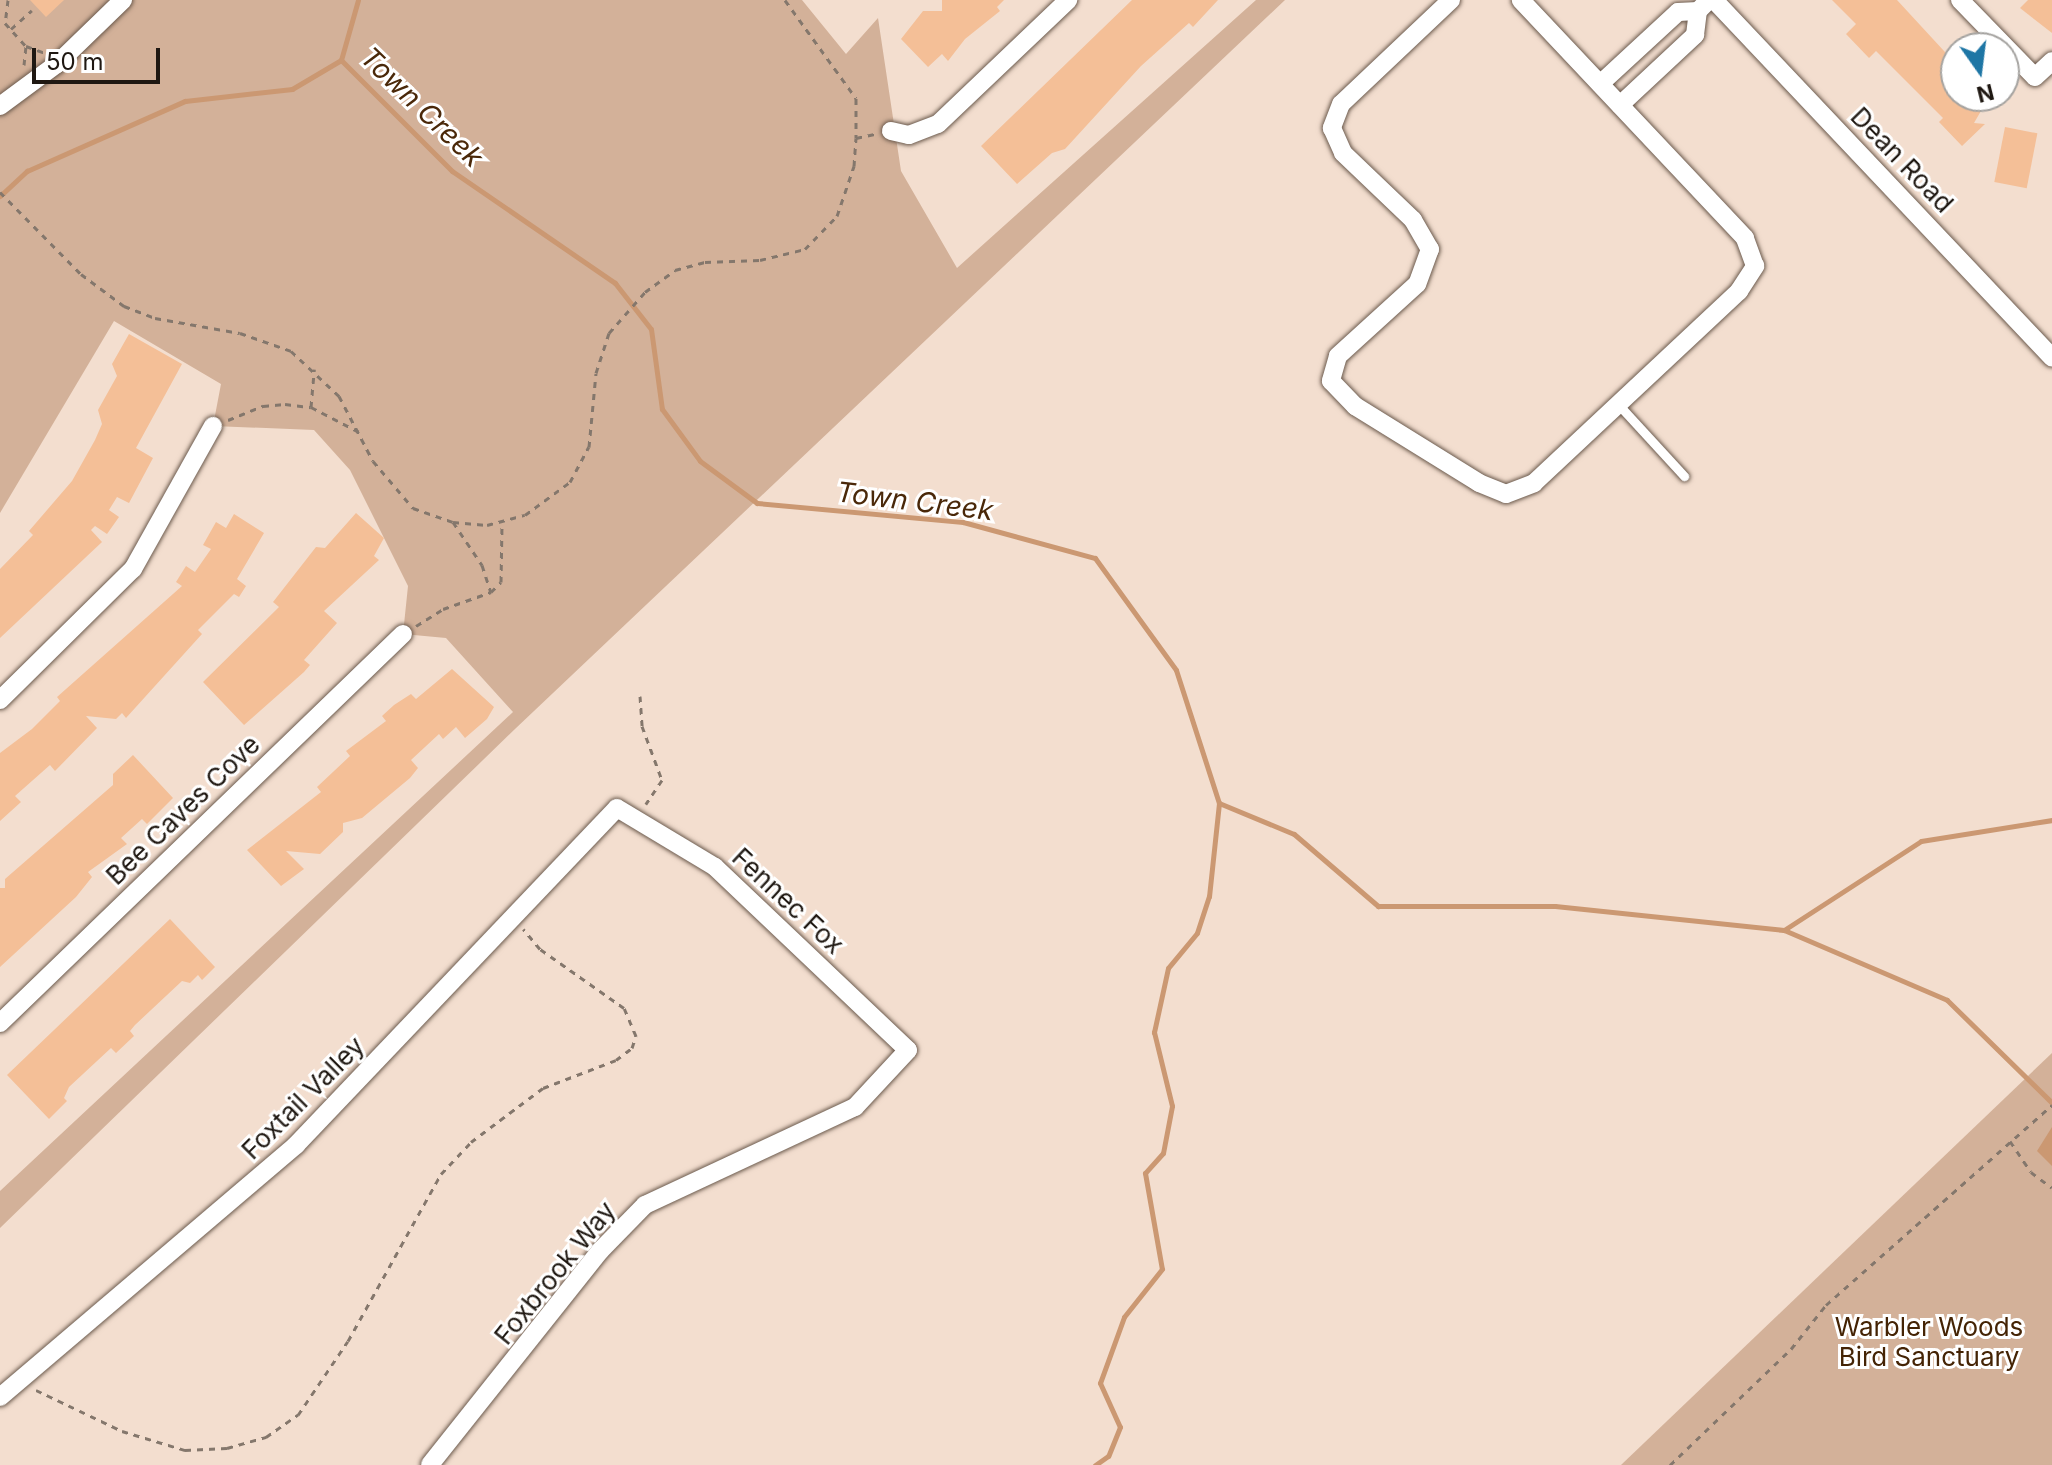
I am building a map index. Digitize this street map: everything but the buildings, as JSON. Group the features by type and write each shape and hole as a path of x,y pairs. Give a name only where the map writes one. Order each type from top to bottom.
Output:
{"street":[{"path":"0,106 57,64 123,0"},
{"path":"891,131 909,135 938,124 1068,0"},
{"path":"1451,0 1341,104 1332,128 1343,153 1413,220 1430,249 1417,284 1338,356 1331,381 1355,406 1479,483 1506,494 1534,483 1739,291 1755,266 1745,238 1521,0"},
{"path":"1960,0 2035,77 2052,61"},
{"path":"1620,105 1695,35 1707,4"},
{"path":"1600,84 1678,12 1707,4"},
{"name":"Dean Road","path":"1707,4 2052,357"},
{"path":"0,700 133,569 213,426"},
{"name":"Bee Caves Cove","path":"0,1023 403,634"},
{"name":"Foxtail Valley","path":"0,1397 242,1196 512,918 624,812"},
{"name":"Fennec Fox","path":"624,812 715,867 908,1050"},
{"name":"Foxbrook Way","path":"430,1465 600,1251 645,1205 855,1107 908,1050"}],"lane":[{"path":"1618,404 1684,476"}],"path":[{"path":"8,0 2,24 26,46 43,50 57,64"},
{"path":"0,192 99,290 124,306 155,318 266,340 314,369 339,396 362,433 373,461 413,508 453,522 502,521 525,515 570,482 589,447 596,373 609,333 640,297 675,270 805,249 837,216 854,166 856,98 785,0"},
{"path":"11,29 32,10"},
{"path":"856,138 891,131"},
{"path":"311,407 314,369"},
{"path":"213,426 263,406 311,407 362,433"},
{"path":"403,634 443,609 491,592 503,571 502,521"},
{"path":"453,522 482,565 491,592"},
{"path":"624,812 651,799 662,780 642,726 640,696"},
{"path":"21,1377 43,1394 109,1425 185,1450 227,1448 266,1437 298,1415 348,1341 441,1174 471,1142 543,1088 616,1060 632,1048 636,1036 624,1008 540,949 512,918"},
{"path":"1670,1465 1791,1349 1826,1305 2052,1105"},
{"path":"2009,1141 2031,1172 2052,1188"}],"green space":[{"path":"0,0 802,0 846,54 878,18 901,171 957,268 1256,0 1285,0 515,729 0,1228 0,1191 513,712 446,638 403,634 408,586 350,470 314,430 213,426 221,384 114,321 0,513"},
{"name":"Warbler Woods Bird Sanctuary","path":"2052,1053 2052,1465 1621,1465"}],"shaded area":[{"path":"2052,1127 2052,1166 2037,1151"}],"waterway":[{"name":"Town Creek","path":"358,0 341,60 452,171 615,283 651,329 662,409 700,461 757,503 963,522 1095,558 1176,670 1219,803 1209,896 1197,933 1168,968 1154,1032 1172,1106 1163,1153 1145,1173 1162,1269 1124,1317 1100,1383 1120,1427 1108,1456 1095,1465"},
{"path":"0,196 27,171 185,101 292,89 341,60"},
{"path":"1219,803 1294,834 1378,906 1555,906 1784,930 1921,841 2052,820"},
{"path":"1784,930 1947,1000 2052,1103"}]}
